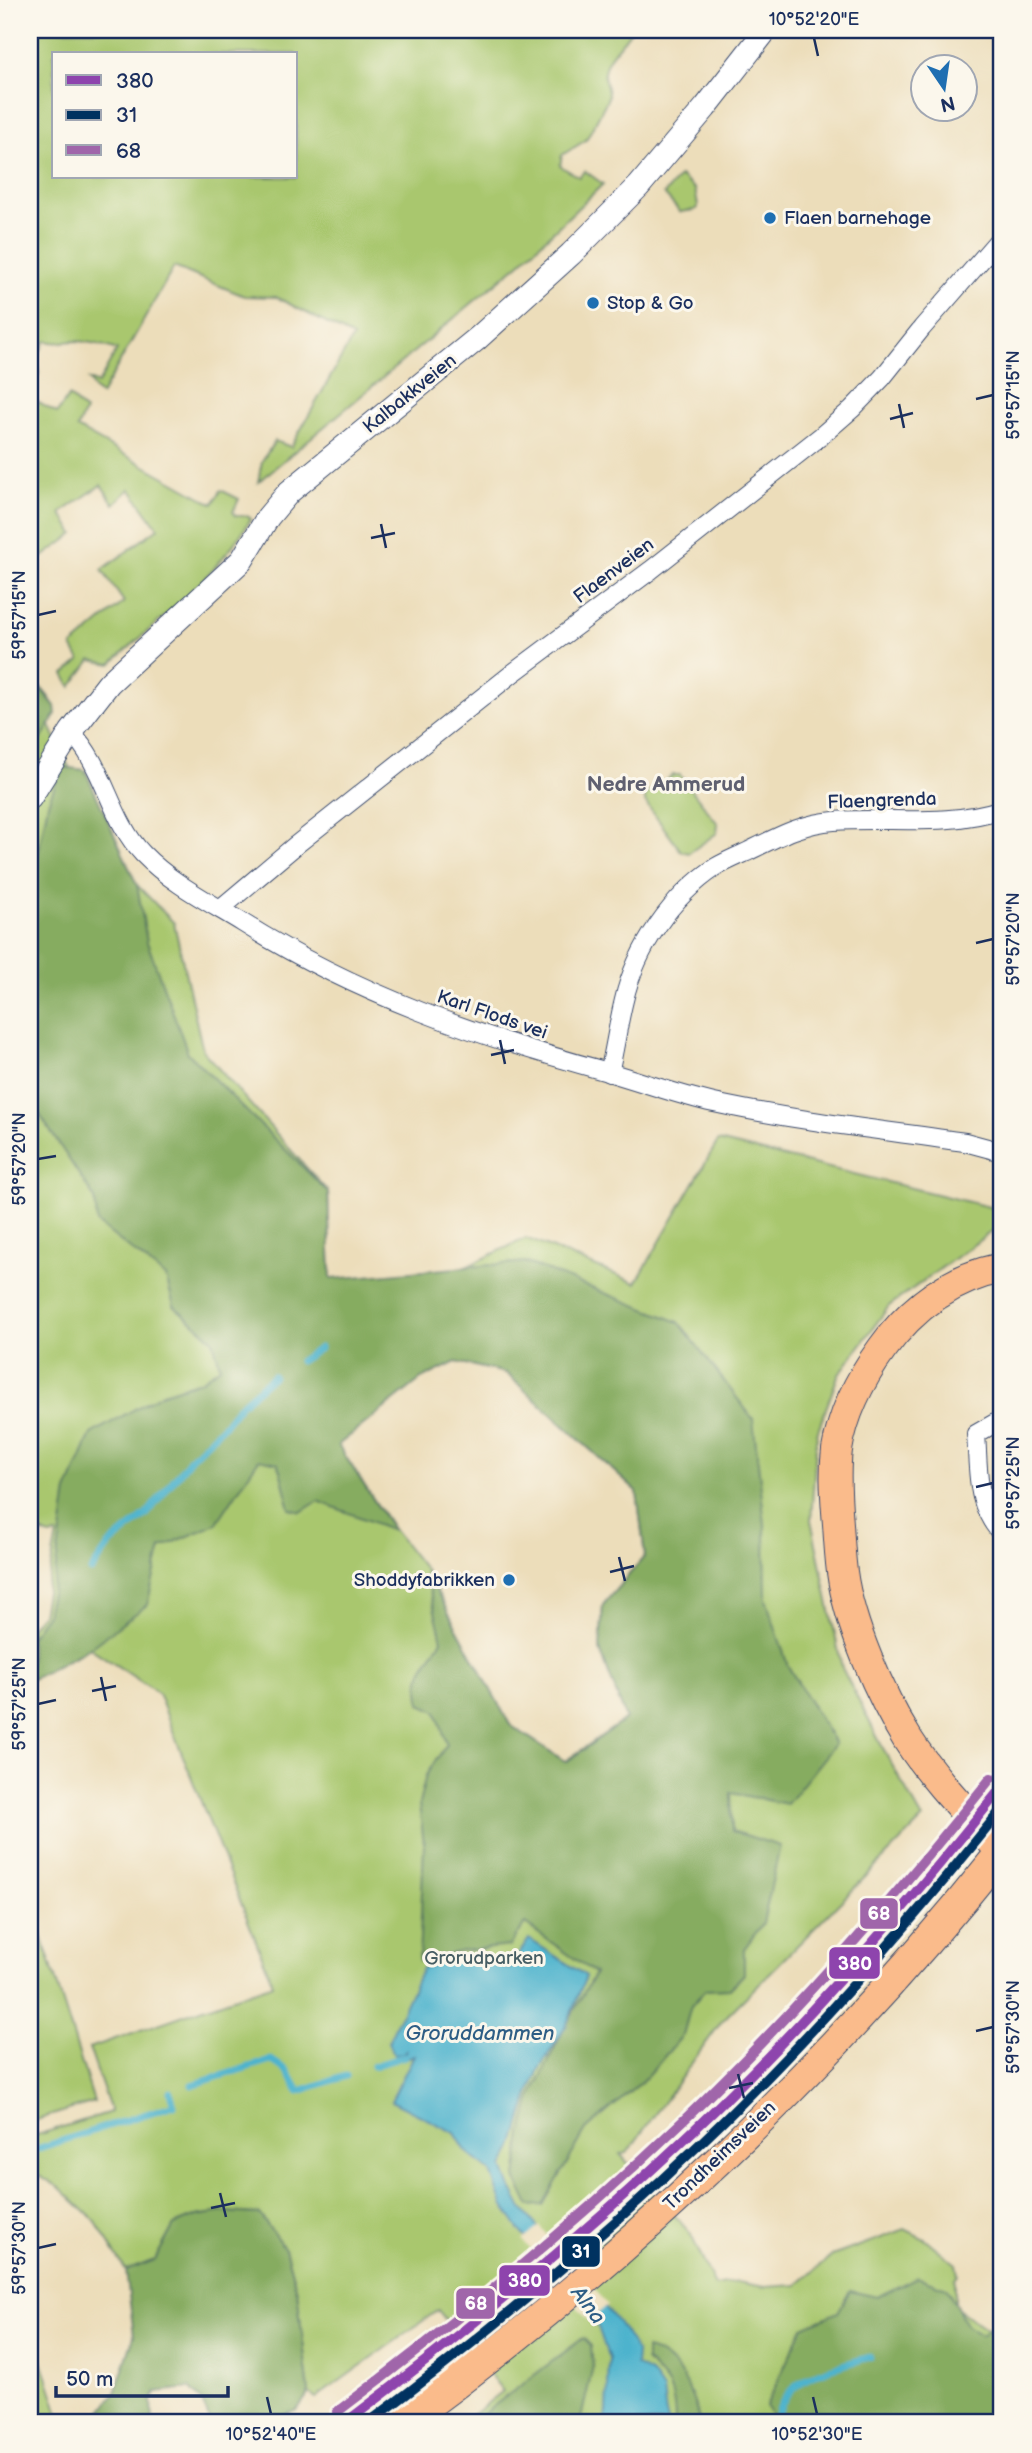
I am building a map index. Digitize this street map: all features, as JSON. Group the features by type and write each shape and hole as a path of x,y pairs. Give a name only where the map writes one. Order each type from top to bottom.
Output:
{"highway":[{"path":"1002,1268 950,1285 914,1311 867,1369 849,1405 837,1450 836,1501 842,1574 857,1630 881,1692 908,1741 946,1791 1002,1850"},
{"name":"Trondheimsveien","path":"345,2423 460,2336 642,2179 700,2125 801,2021 936,1869 1002,1787"},
{"name":"Trondheimsveien","path":"403,2423 558,2303 735,2143 832,2047 968,1894 1002,1850"}],"street":[{"name":"Kalbakkveien","path":"31,795 71,732 120,671 242,560 268,517 289,492 478,338 544,280 639,186 698,117 766,30"},
{"name":"Flaenveien","path":"220,909 296,845 513,673 651,570 821,436 882,378 1002,236"},
{"name":"Karl Flods vei","path":"71,732 90,756 122,821 142,854 177,882 277,945 366,990 492,1039 714,1103 965,1143 1002,1152"},
{"name":"Flaengrenda","path":"609,1073 624,999 645,948 677,900 717,867 783,833 804,826 829,821 935,821 985,815 1002,809"},
{"path":"1002,1419 976,1434 980,1497 992,1523 1002,1534"}],"green space":[{"path":"30,30 631,30 605,67 607,100 586,140 562,155 560,166 579,177 585,171 603,184 520,263 258,482 262,461 275,441 291,447 353,337 276,297 244,296 174,267 101,395 95,391 89,380 98,384 117,350 79,341 45,341 37,358 39,373 30,390"},
{"path":"680,176 695,189 698,206 695,210 680,212 664,194"},
{"path":"69,396 85,411 77,428 213,504 221,490 239,499 233,512 236,516 248,516 251,519 222,560 186,596 111,664 91,660 71,687 64,674 80,661 72,646 124,602 102,570 158,528 130,489 114,504 101,485 61,513 74,534 30,566 30,398 57,413"},
{"name":"Grorudparken","path":"30,676 53,704 50,726 68,765 137,885 174,923 203,1051 328,1192 331,1279 434,1281 447,1366 421,1379 338,1445 393,1529 425,1570 510,1725 565,1761 626,1719 600,1650 603,1605 645,1556 637,1492 506,1373 456,1362 447,1276 526,1238 636,1283 718,1141 1002,1210 1002,1224 889,1306 838,1376 817,1433 811,1520 842,1668 923,1819 722,2021 627,2153 620,2154 690,2233 715,2286 737,2282 765,2287 797,2285 832,2256 905,2229 925,2239 956,2264 958,2275 955,2278 955,2307 1002,2340 1002,2385 992,2423 462,2423 503,2391 438,2310 316,2398 309,2393 297,2291 285,2249 259,2214 223,2212 196,2216 174,2225 155,2260 126,2271 95,2221 59,2187 30,2171 30,2137 111,2112 89,2048 273,1984 158,1693 90,1648 30,1680 30,1627 42,1614 57,1535 50,1536 30,1528"},
{"path":"30,676 55,706 56,714 30,759"},
{"path":"62,767 85,770 137,885 147,942 188,1053 328,1192 331,1279 525,1262 679,1322 753,1419 765,1524 766,1599 788,1666 835,1744 787,1804 731,1793 732,1831 780,1846 763,1923 744,1949 744,1974 730,1989 705,1990 691,2006 683,2035 645,2079 586,2130 543,2205 529,2206 516,2178 522,2133 530,2100 564,2028 595,1973 525,1924 510,1946 463,1951 419,1961 424,1844 419,1804 426,1775 447,1744 436,1711 421,1704 419,1694 420,1677 442,1640 425,1570 510,1725 566,1762 626,1719 600,1650 603,1605 645,1556 637,1492 506,1373 456,1362 421,1379 338,1445 393,1530 318,1501 301,1512 290,1509 278,1463 259,1459 216,1524 161,1548 147,1605 90,1648 30,1680 30,1637 46,1615 67,1491 91,1434 163,1393 200,1381 220,1367 213,1340 174,1306 166,1277 97,1223 95,1199 30,1100 30,959 36,864 48,803"},
{"path":"673,775 680,775 718,824 717,833 689,853 681,851 645,802 645,795"},
{"path":"30,1898 94,2102 30,2122"},
{"path":"223,2212 259,2214 285,2249 297,2291 309,2393 297,2410 264,2423 211,2423 201,2400 190,2388 157,2392 152,2400 153,2423 93,2423 115,2393 134,2336 126,2271 155,2260 174,2225 197,2216"},
{"path":"917,2277 947,2288 967,2326 981,2335 1002,2317 1002,2371 989,2423 777,2423 766,2406 803,2327 838,2312 850,2291 877,2297"},
{"path":"30,2324 62,2423 30,2423"},
{"path":"583,2338 591,2346 593,2366 580,2423 480,2423 479,2417"},
{"path":"646,2349 668,2359 676,2367 693,2399 700,2423 675,2423 670,2388 646,2361"}],"water":[{"name":"Groruddammen","path":"529,1939 586,1976 566,2026 539,2069 513,2148 503,2167 522,2209 618,2322 637,2352 636,2365 652,2374 663,2390 667,2423 603,2423 607,2412 609,2359 598,2327 519,2229 503,2205 491,2172 466,2151 455,2133 391,2101 414,2055 406,2058 406,2050 402,2054 394,2055 388,2042 422,1968 467,1958 510,1968"}],"pier":[{"path":"540,2226 608,2305 589,2321 523,2240"}],"waterway":[{"path":"300,1361 320,1348"},
{"path":"91,1571 110,1544 147,1514 191,1458 239,1406 273,1376"},
{"path":"374,2066 405,2056"},
{"path":"192,2085 271,2060 287,2071 299,2091 346,2076"},
{"path":"30,2151 174,2105 170,2092"},
{"path":"769,2423 777,2420 781,2405 800,2383 827,2370 870,2357"}],"transit line":[{"name":"68","path":"337,2412 515,2271 684,2120 805,1997 991,1778"},
{"name":"380","path":"345,2423 524,2281 694,2130 776,2049 854,1964 1002,1787"},
{"name":"31","path":"368,2423 540,2286 704,2140 783,2061 859,1979 1002,1809"}],"place":[{"name":"Flaen barnehage","path":"770,218"},
{"name":"Stop & Go","path":"593,303"},
{"name":"Shoddyfabrikken","path":"509,1580"}],"district":[{"name":"Nedre Ammerud","path":"666,784"}],"water label":[{"name":"Alna","path":"588,2305"}]}
